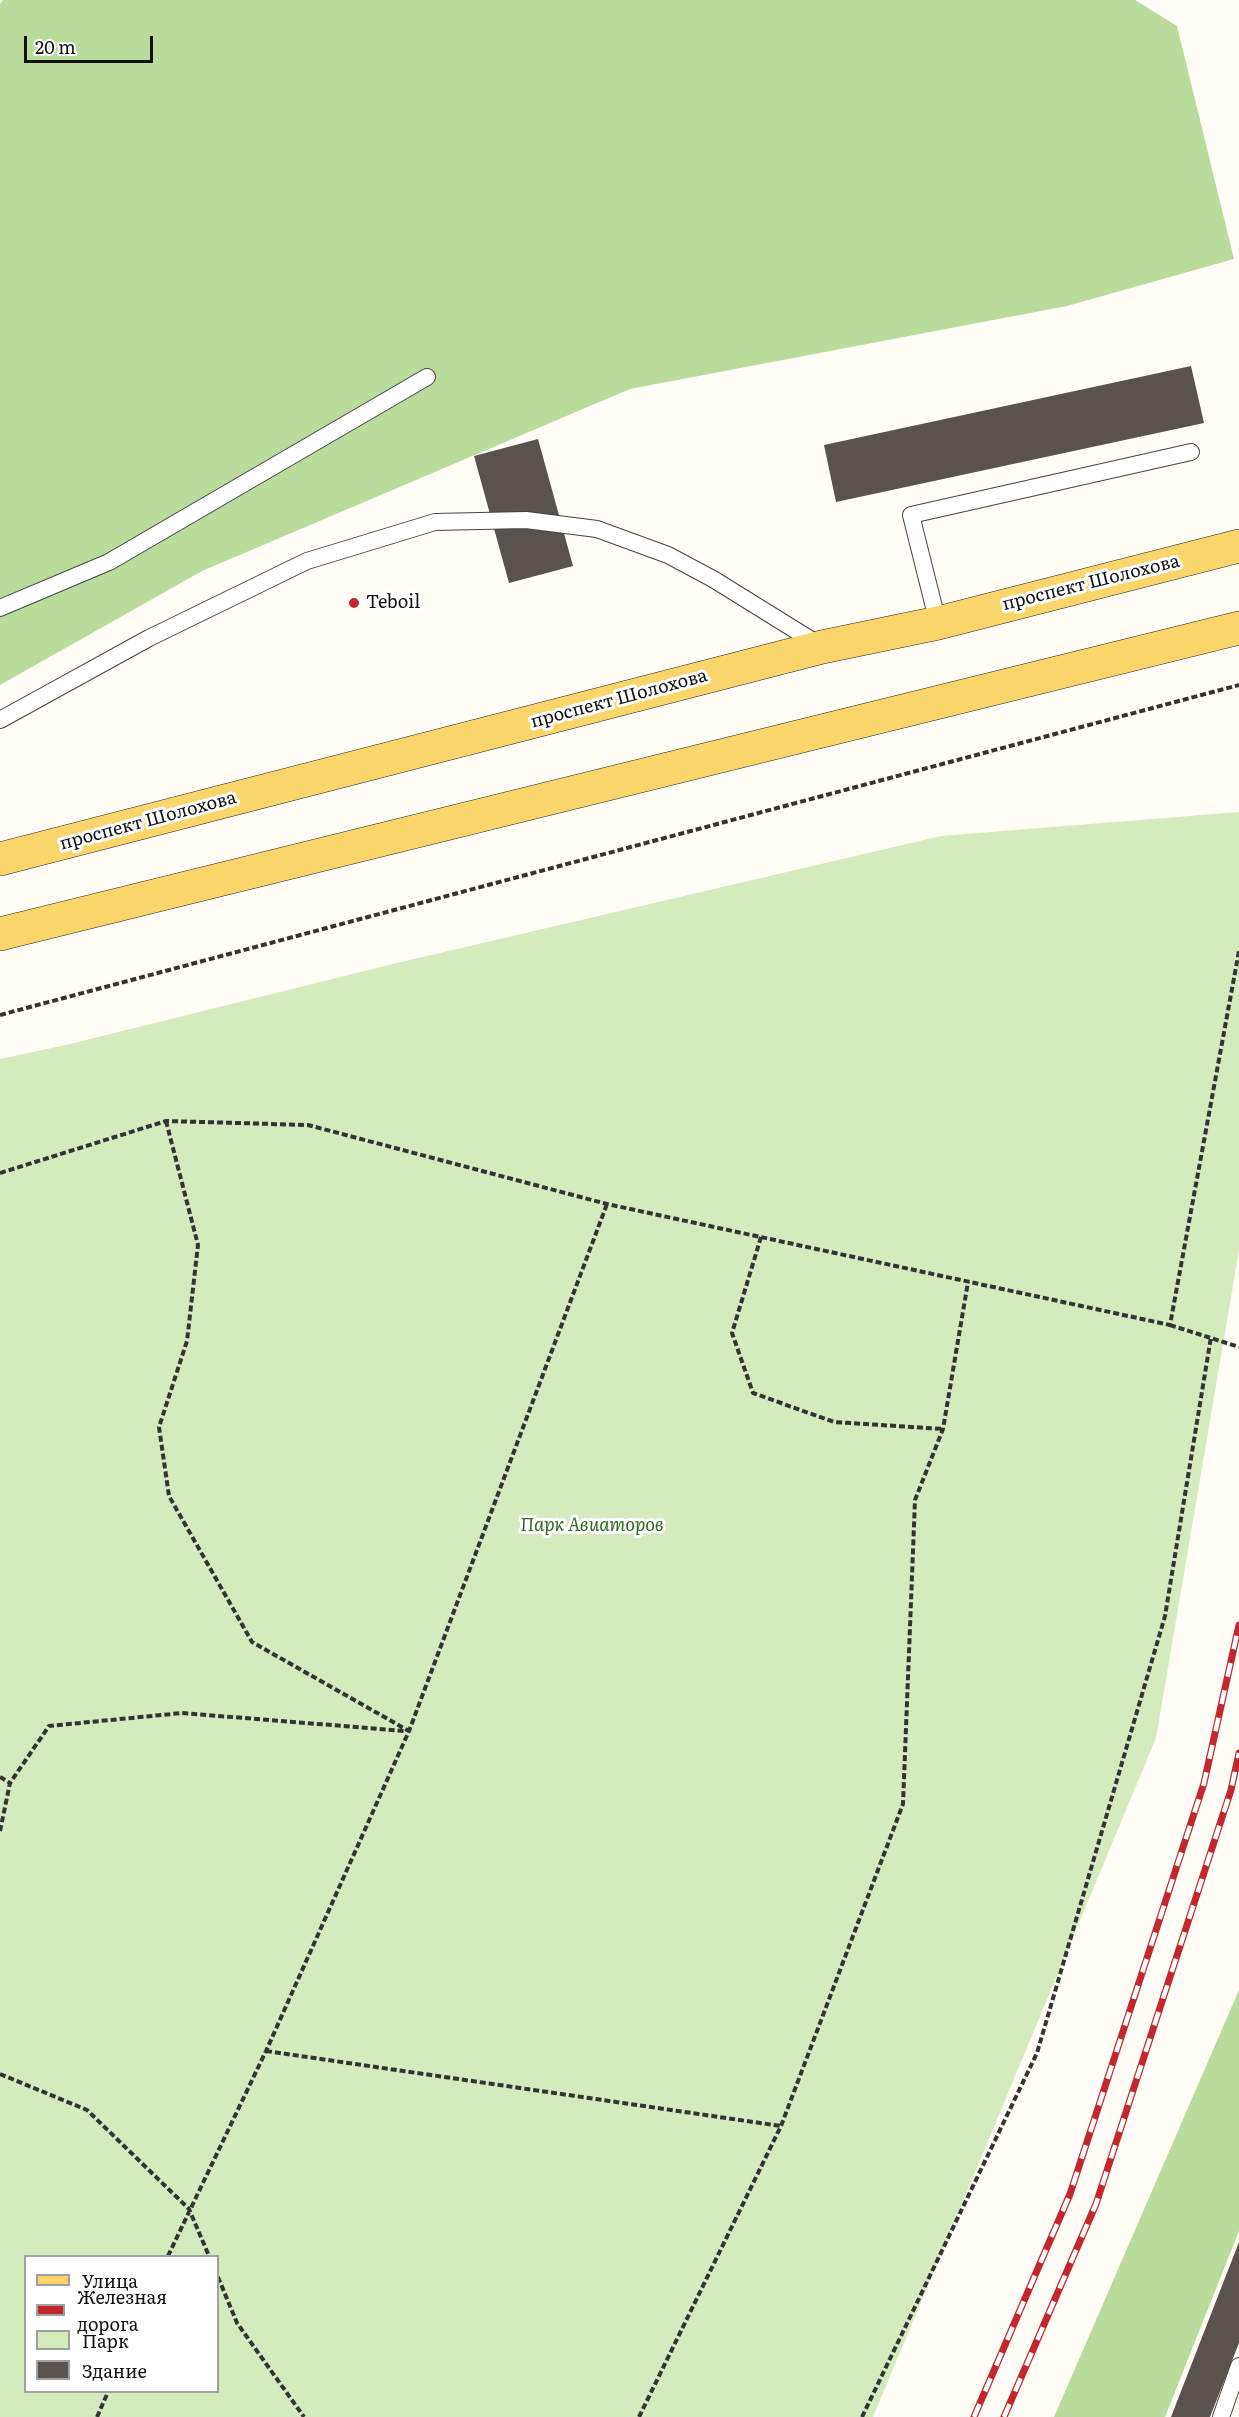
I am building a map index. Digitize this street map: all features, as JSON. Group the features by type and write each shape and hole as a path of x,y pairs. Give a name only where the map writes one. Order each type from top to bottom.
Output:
{"main road":[{"name":"проспект Шолохова","path":"0,860 822,647 938,622 1239,546"},
{"path":"0,934 1239,628"}],"lane":[{"path":"0,608 109,562 427,377"},
{"path":"938,622 911,516 1191,452"},
{"path":"0,720 149,638 307,561 435,522 526,520 597,529 668,555 713,579 822,647"},
{"path":"1221,2417 1239,2366"}],"path":[{"path":"0,1015 1239,685"},
{"path":"1170,1324 1239,951"},
{"path":"166,1120 198,1245 187,1341 159,1427 169,1497 252,1642 409,1731"},
{"path":"0,1173 166,1120 308,1125 606,1204 1170,1324 1239,1347"},
{"path":"168,2255 266,2051 409,1731 606,1204"},
{"path":"761,1237 732,1333 753,1393 834,1422 943,1430"},
{"path":"639,2417 781,2126 903,1804 915,1500 943,1430 968,1282"},
{"path":"862,2417 1037,2053 1165,1616 1211,1337"},
{"path":"0,1831 10,1783 49,1725 182,1713 409,1731"},
{"path":"0,1777 10,1783"},
{"path":"266,2051 781,2126"},
{"path":"0,2074 87,2110 189,2209 209,2255"},
{"path":"219,2279 237,2323 304,2417"},
{"path":"97,2417 107,2393"}],"green space":[{"path":"3,0 1135,0 1177,26 1234,259 1067,306 630,389 202,571 0,685 0,4"},
{"name":"Парк Авиаторов","path":"1239,812 1239,1250 1156,1738 873,2417 0,2417 0,1059 66,1045 397,963 941,836"},
{"path":"1239,1990 1239,2231 1165,2417 1054,2417"}],"building":[{"path":"1191,366 1204,423 836,502 824,445"},
{"path":"538,439 573,566 509,583 474,456"},
{"path":"1239,2242 1239,2343 1210,2417 1171,2417"}],"railway":[{"path":"974,2417 1070,2194 1204,1783 1239,1625"},
{"path":"1004,2417 1096,2204 1231,1790 1239,1753"}],"place":[{"name":"Teboil","path":"354,603"}]}
